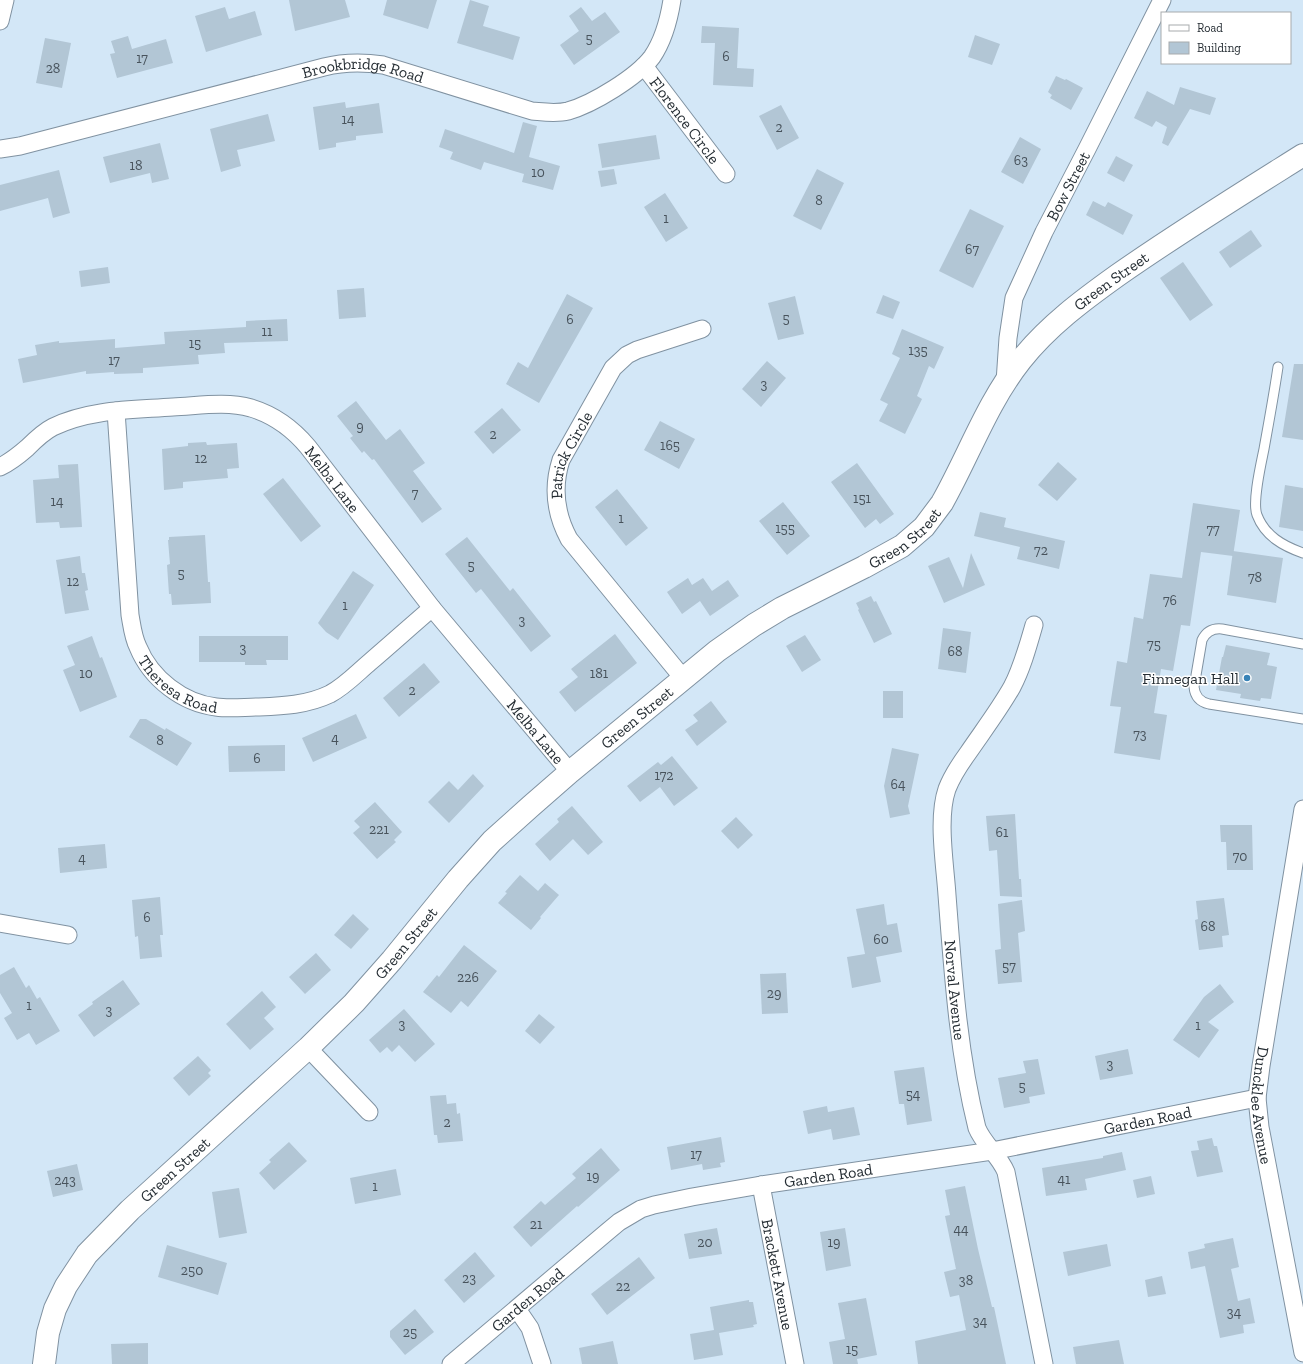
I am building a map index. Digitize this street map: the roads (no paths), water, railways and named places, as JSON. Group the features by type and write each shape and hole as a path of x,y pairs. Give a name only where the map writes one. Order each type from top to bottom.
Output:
{"street":[{"path":"0,21 5,0"},
{"name":"Brookbridge Road","path":"0,149 20,146 336,64 360,63 383,65 516,107 545,112 567,111 583,106 606,93 644,66 652,56 662,38 672,0"},
{"name":"Bow Street","path":"1005,382 1009,331 1014,298 1044,232 1162,0"},
{"name":"Florence Circle","path":"644,66 726,174"},
{"name":"Green Street","path":"44,1364 48,1333 55,1309 66,1286 79,1264 87,1254 130,1210 308,1048 359,998 458,879 492,841 570,772 717,651 782,608 893,552 917,534 931,519 942,503 1005,382 1021,359 1044,335 1090,296 1145,256 1303,155"},
{"name":"Patrick Circle","path":"683,678 569,539 559,518 556,506 555,488 558,471 566,450 613,368 627,355 637,350 702,329"},
{"name":"Melba Lane","path":"0,467 17,456 39,436 54,427 83,417 116,411 227,404 250,408 282,423 308,447 432,608 570,772"},
{"name":"Theresa Road","path":"116,411 132,632 138,648 153,672 169,687 183,696 216,707 233,708 294,705 318,699 340,687 432,608"},
{"name":"Norval Avenue","path":"1034,625 1024,659 1012,687 953,777 947,791 944,808 944,852 958,1029 965,1071 977,1128 981,1137 1003,1164 1006,1172 1044,1364"},
{"name":"Duncklee Avenue","path":"1303,809 1260,1066 1257,1098 1260,1127 1303,1352"},
{"path":"0,923 68,935"},
{"path":"308,1048 369,1112"},
{"name":"Garden Road","path":"451,1364 607,1232 630,1215 654,1205 760,1186 992,1151 1257,1098"},
{"name":"Brackett Avenue","path":"760,1186 794,1364"},
{"path":"517,1308 530,1328 542,1364"}],"lane":[{"path":"1278,367 1256,492 1256,514 1265,529 1273,538 1288,548 1303,553"},
{"path":"1303,644 1222,629 1212,630 1206,634 1202,640 1194,687 1200,700 1209,704 1303,719"}],"place":[{"name":"Finnegan Hall","path":"1247,678"}]}
